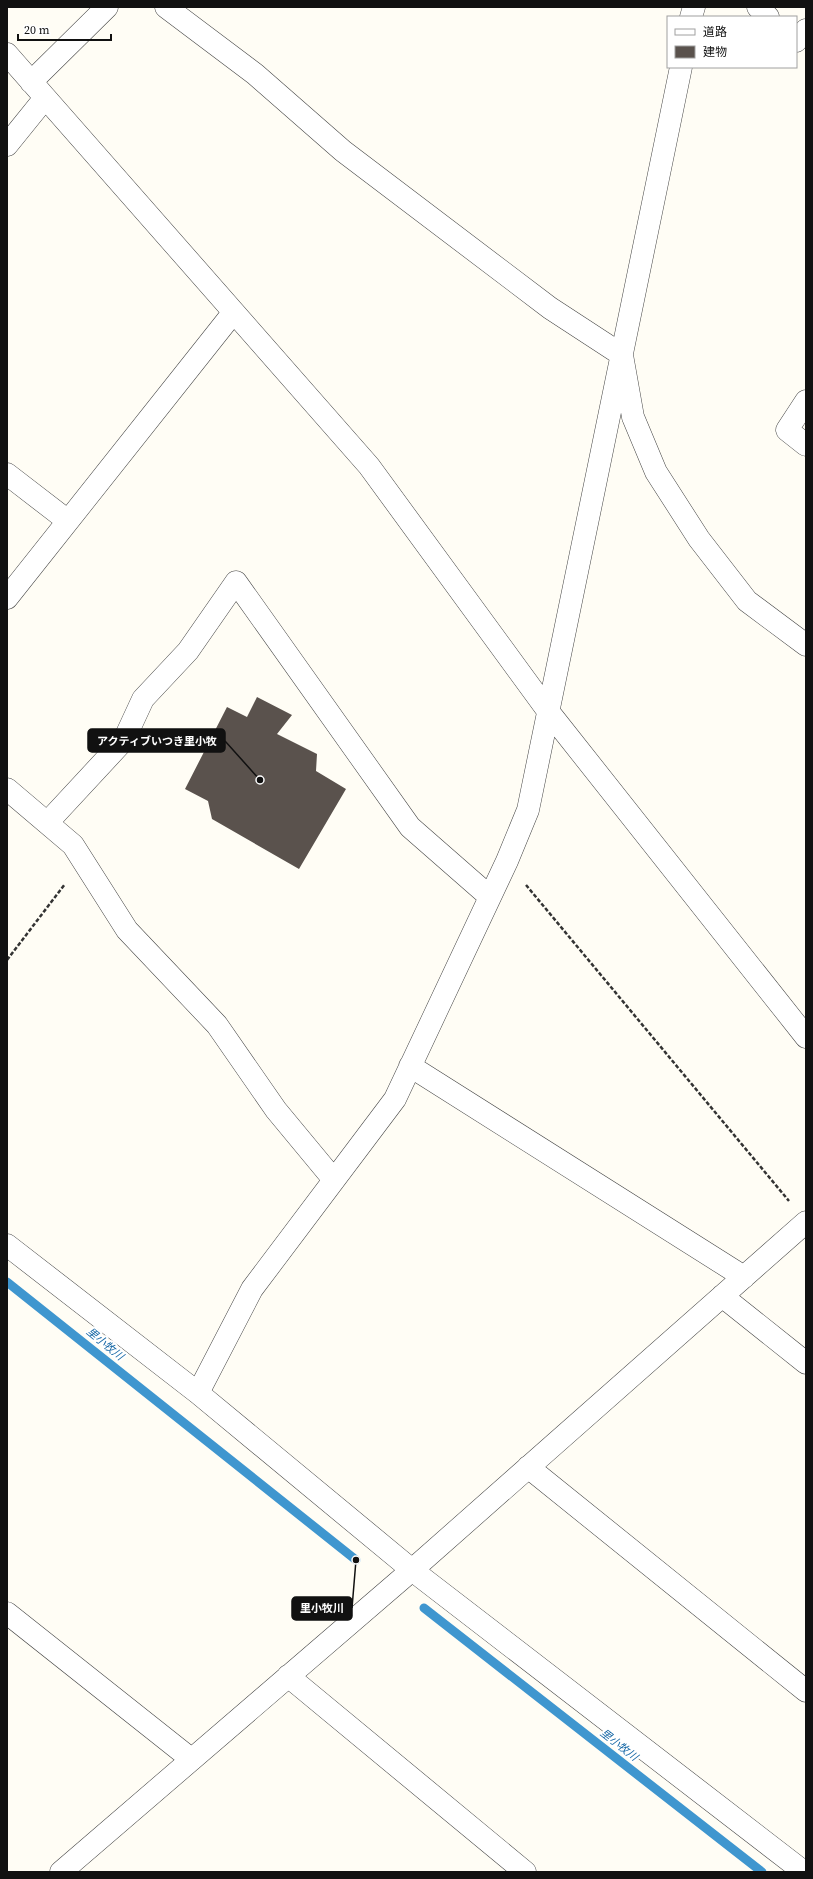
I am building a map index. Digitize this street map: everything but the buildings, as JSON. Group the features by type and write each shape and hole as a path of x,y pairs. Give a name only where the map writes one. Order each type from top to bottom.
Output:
{"street":[{"path":"31,82 108,7"},
{"path":"166,7 256,74 343,151 550,308 622,355 633,417 656,472 699,539 747,601 806,645"},
{"path":"758,7 767,16"},
{"path":"797,40 806,30"},
{"path":"797,46 806,55"},
{"path":"7,54 369,466 548,711 806,1037"},
{"path":"198,1393 252,1290 395,1099 490,897 528,810 681,68"},
{"path":"7,145 45,98"},
{"path":"7,598 233,313"},
{"path":"806,401 787,430 806,445"},
{"path":"7,474 68,521"},
{"path":"47,823 124,740 142,699 188,651 236,582 410,827 490,897"},
{"path":"7,790 73,845 127,930 218,1025 276,1110 334,1180"},
{"path":"410,1066 744,1277"},
{"path":"61,1872 412,1570 806,1222"},
{"path":"7,1245 198,1393 412,1570 804,1872"},
{"path":"722,1296 806,1363"},
{"path":"528,1467 806,1691"},
{"path":"7,1613 191,1759"},
{"path":"288,1676 525,1872"}],"path":[{"path":"7,960 83,860"},
{"path":"506,861 791,1203"}],"waterway":[{"name":"里小牧川","path":"7,1282 356,1560"},
{"name":"里小牧川","path":"424,1608 762,1872"}],"place":[{"name":"アクティブいつき里小牧","path":"260,780"},
{"name":"里小牧川","path":"356,1560"}]}
